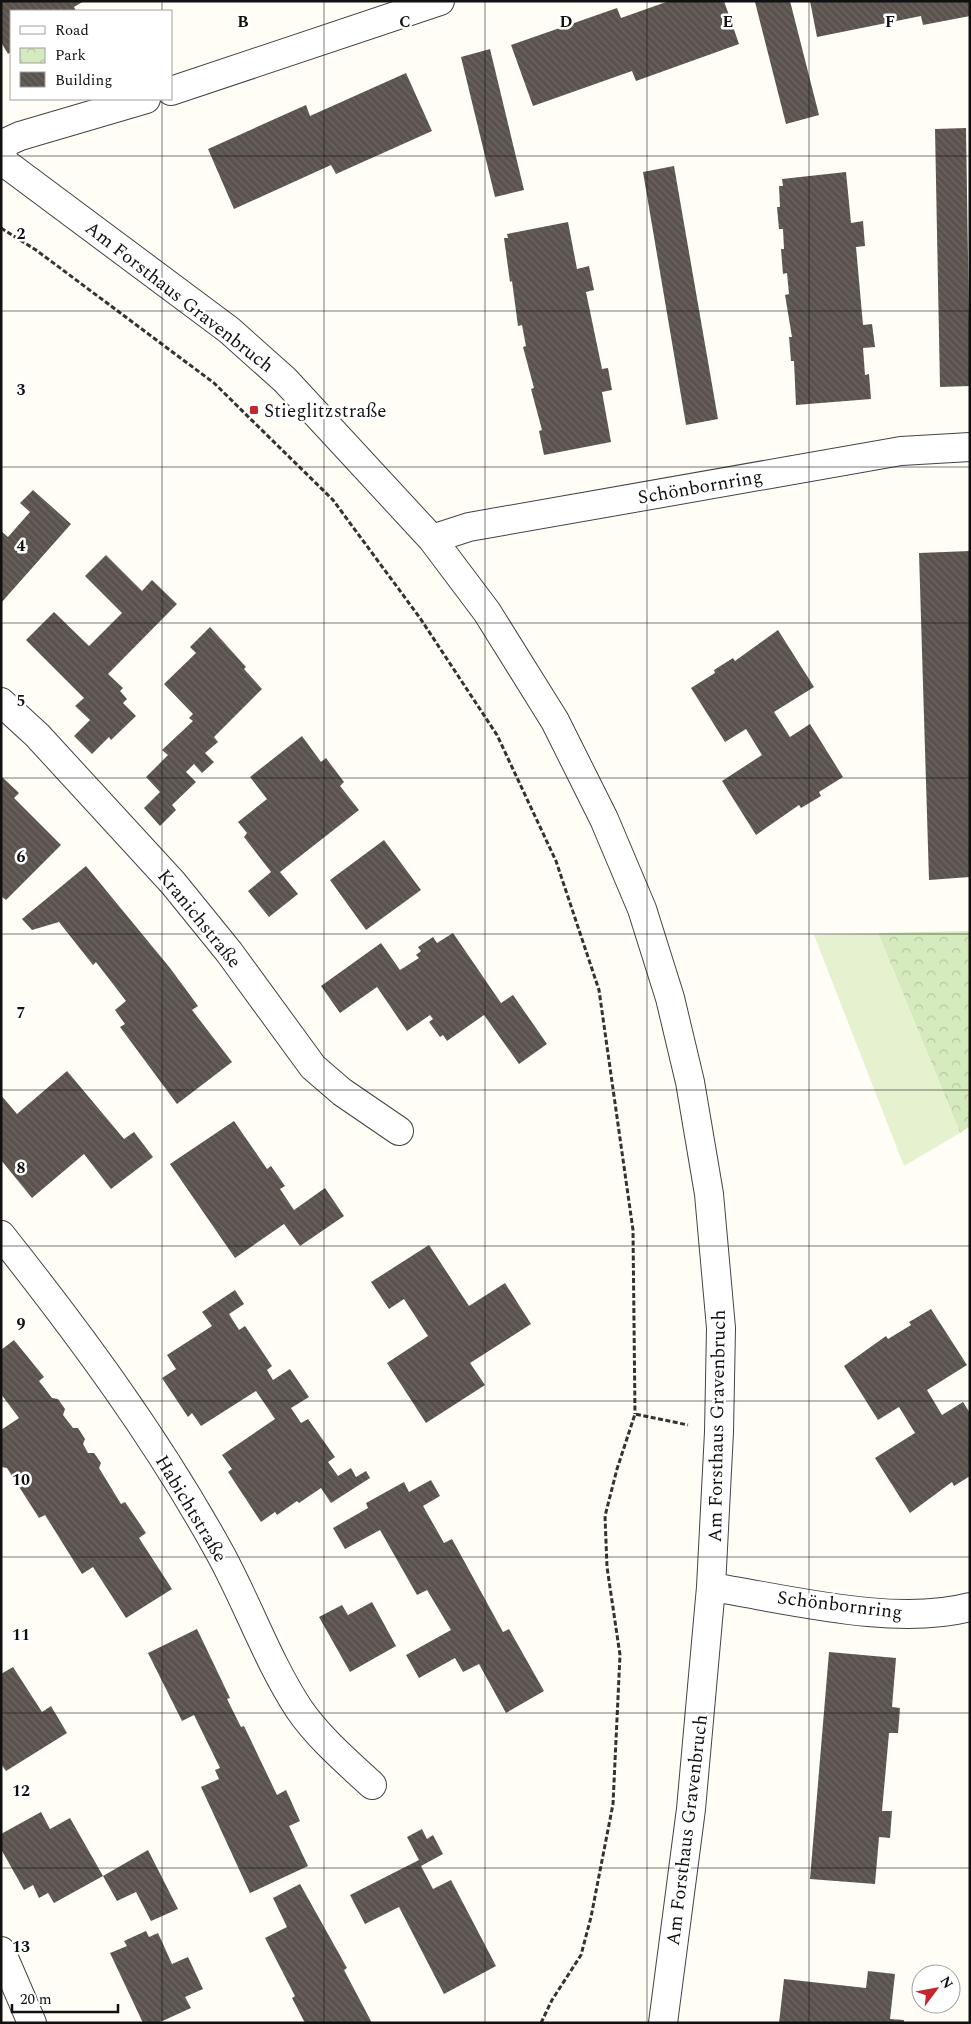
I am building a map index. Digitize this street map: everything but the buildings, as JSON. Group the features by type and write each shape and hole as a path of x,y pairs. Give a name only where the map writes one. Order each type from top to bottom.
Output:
{"street":[{"path":"172,91 440,1"},
{"path":"1,150 9,141 27,133 142,100"},
{"name":"Am Forsthaus Gravenbruch","path":"1,160 60,201 236,336 285,380 432,539 487,612 555,721 604,819 645,918 670,998 690,1082 710,1194 721,1328 720,1432 711,1587 690,1809 663,2023"},
{"name":"Schönbornring","path":"432,539 469,527 891,452 970,447"},
{"name":"Kranichstraße","path":"1,702 37,735 173,883 229,952 313,1066 342,1092 399,1132"},
{"name":"Habichtstraße","path":"1,1235 76,1329 148,1435 220,1553 299,1709 345,1760 372,1785"},
{"name":"Schönbornring","path":"711,1587 891,1614 951,1611 970,1607"},
{"path":"1,1951 32,2023"}],"path":[{"path":"1,228 36,250 214,383 334,500 420,618 497,735 556,861 599,990 633,1230 636,1414 617,1469 605,1516 607,1567 620,1655 613,1804 591,1917 581,1955 552,2000 541,2023"},
{"path":"636,1414 720,1432"}],"green space":[{"path":"970,931 970,1126 960,1133 878,933"},
{"path":"878,933 960,1133 904,1166 814,935"}],"place":[{"name":"Stieglitzstraße","path":"254,410"}]}
